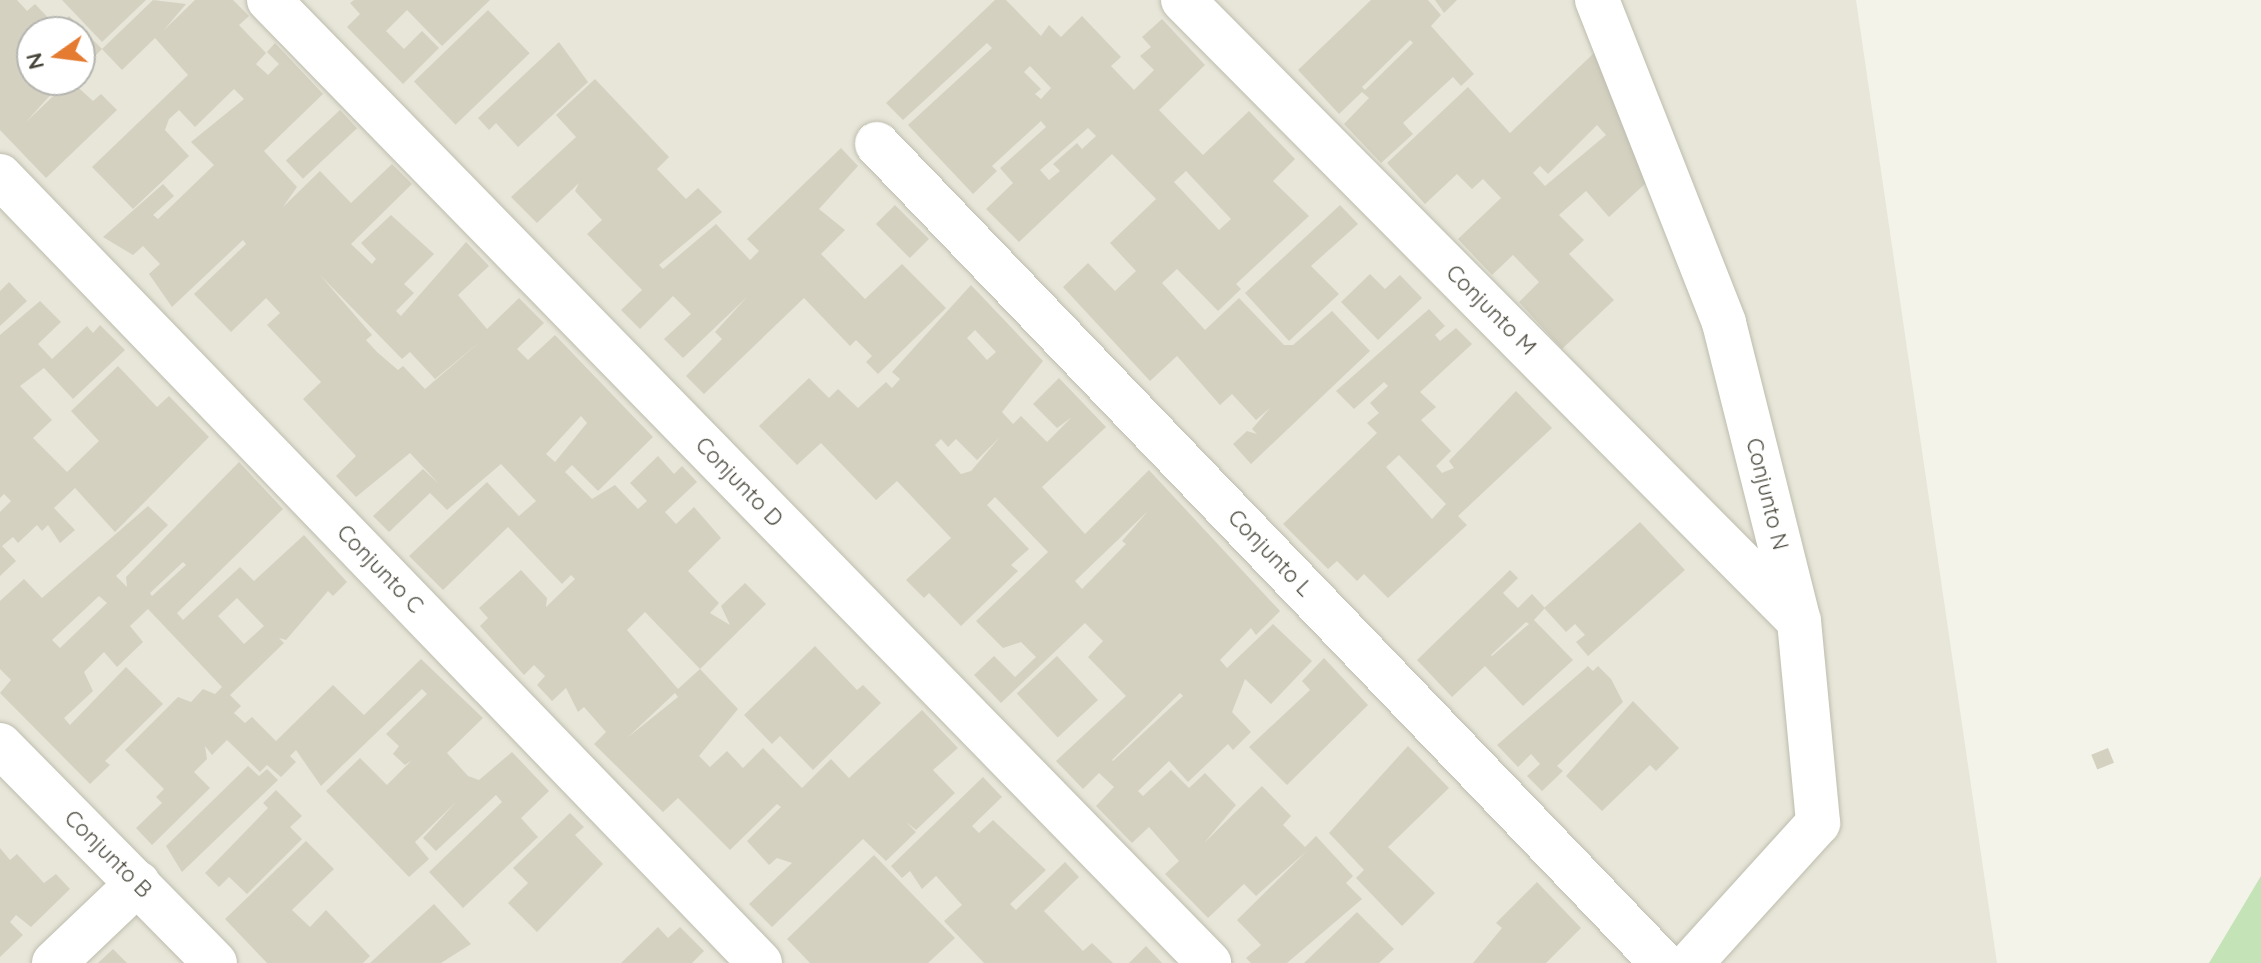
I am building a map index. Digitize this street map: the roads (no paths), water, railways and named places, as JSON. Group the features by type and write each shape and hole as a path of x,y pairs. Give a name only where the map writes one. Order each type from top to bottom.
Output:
{"street":[{"name":"Conjunto D","path":"269,0 1209,963"},
{"name":"Conjunto M","path":"1183,0 1799,621"},
{"name":"Conjunto N","path":"1597,0 1724,323 1799,621 1818,823 1691,963"},
{"name":"Conjunto L","path":"877,144 1662,963"},
{"name":"Conjunto C","path":"0,176 760,963"},
{"name":"Conjunto B","path":"0,745 215,963"},
{"path":"54,963 138,883"}]}
